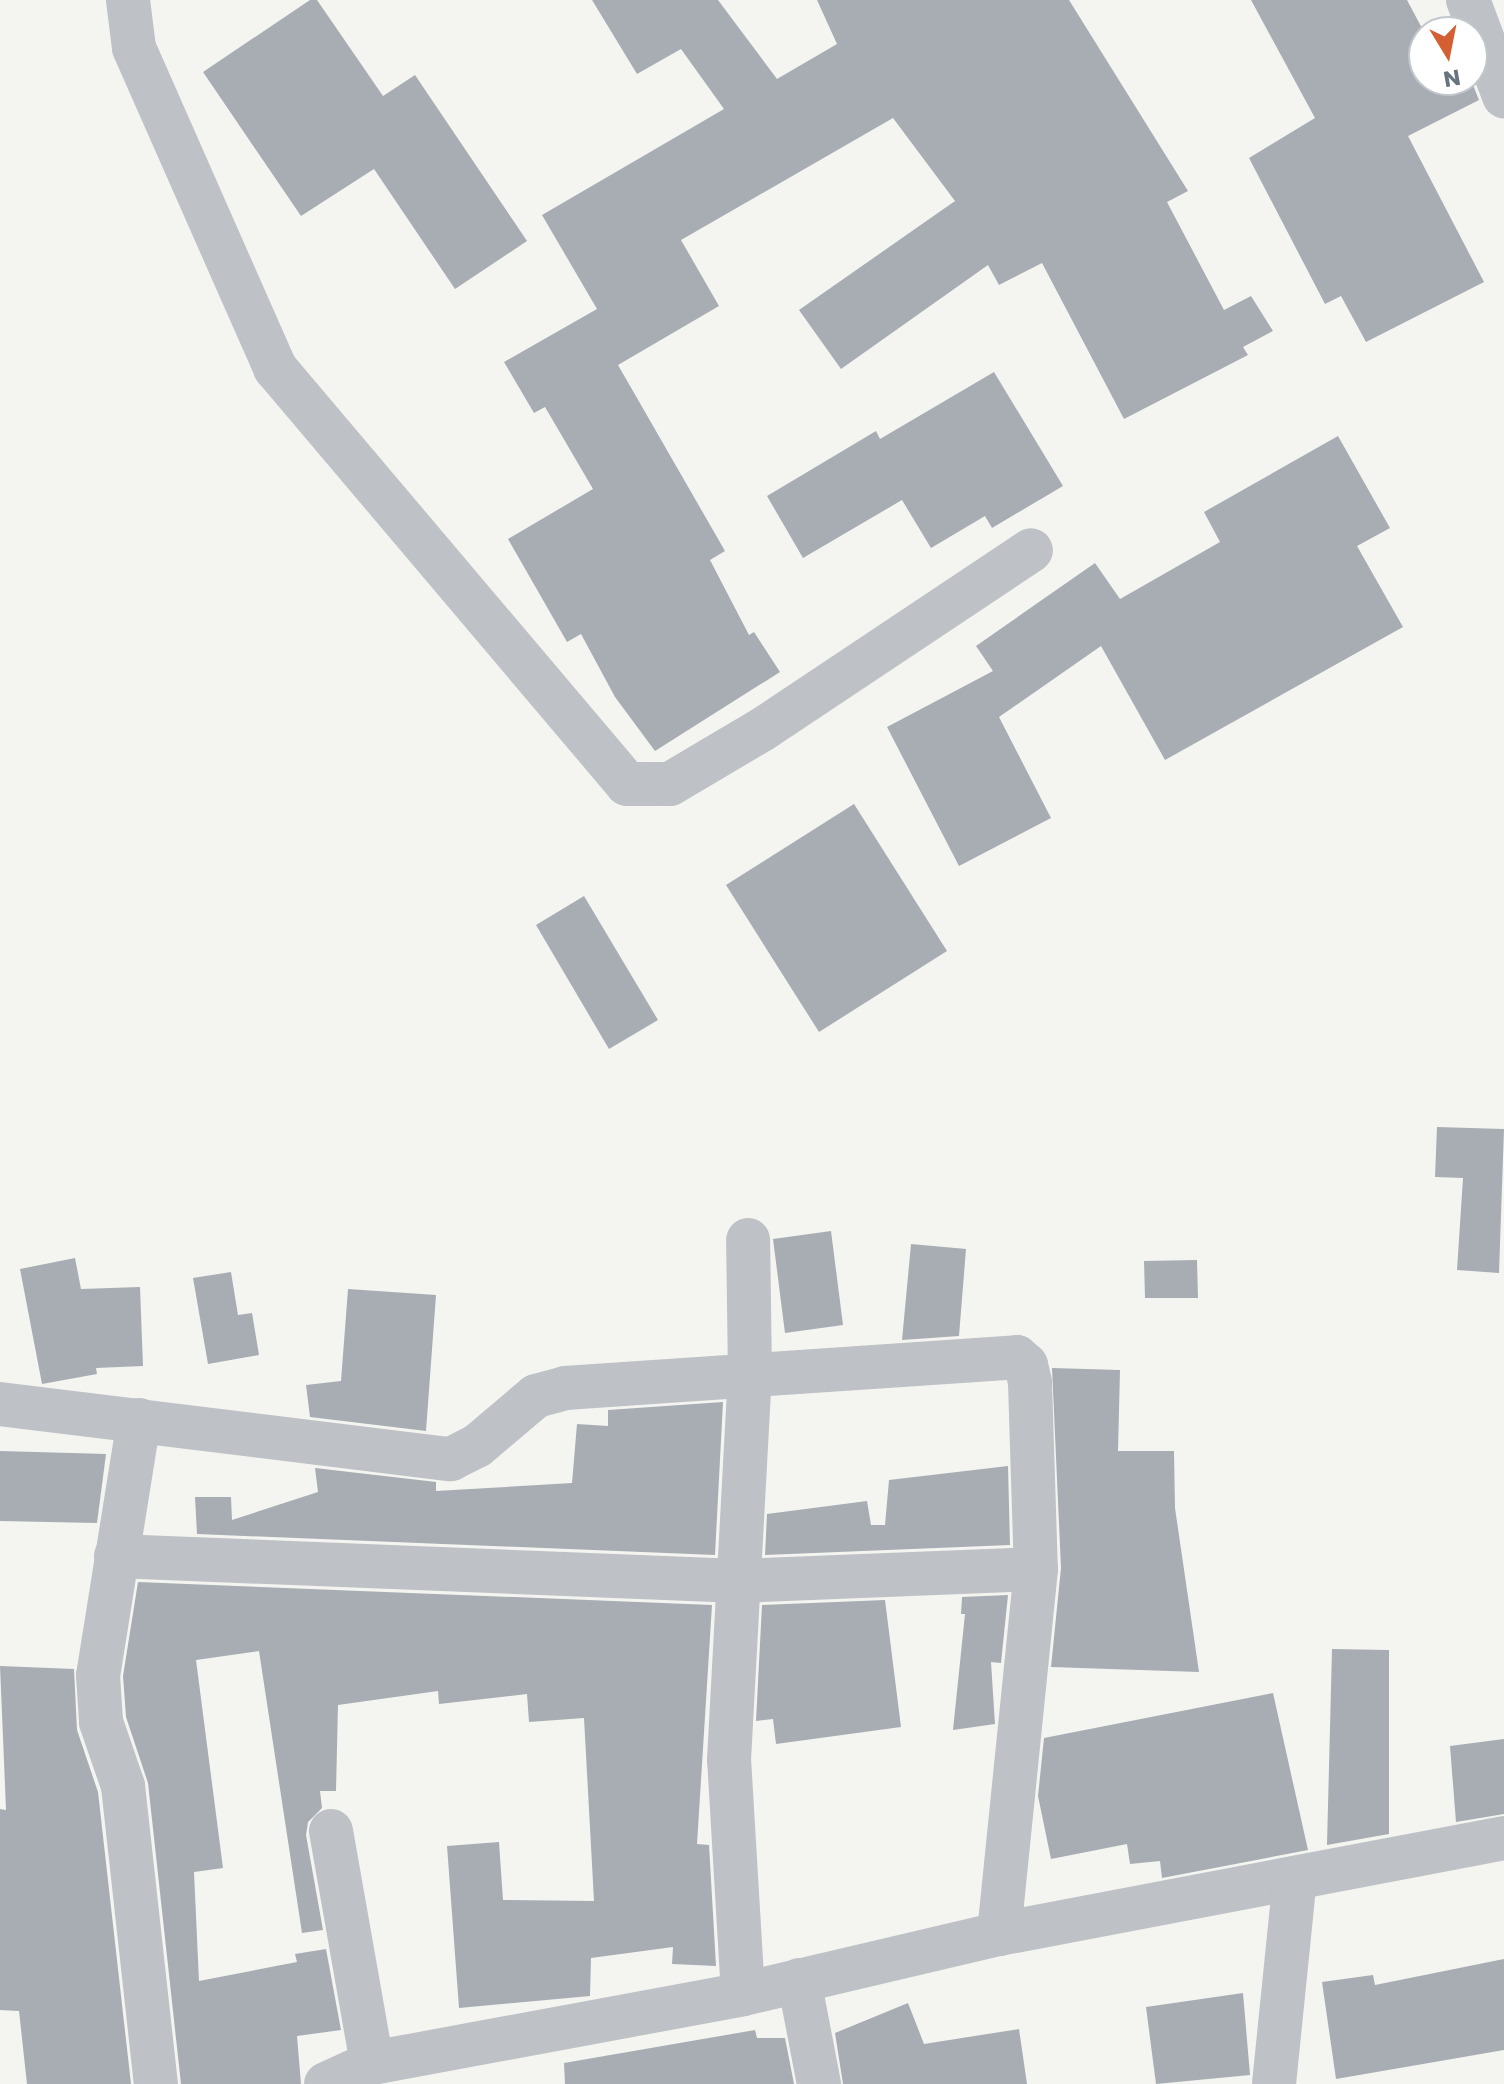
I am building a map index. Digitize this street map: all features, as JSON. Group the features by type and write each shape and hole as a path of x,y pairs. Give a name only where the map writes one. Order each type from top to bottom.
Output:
{"street":[{"path":"128,0 134,48 275,368 627,784 670,784 763,729 1031,550"},
{"path":"1468,0 1504,96"},
{"path":"743,1994 729,1760 750,1375 748,1240"},
{"path":"0,1404 451,1459 477,1446 526,1402 565,1388 1017,1357 1026,1365 1030,1383 1036,1569 999,1934"},
{"path":"139,1420 98,1675 101,1722 123,1786 156,2084"},
{"path":"116,1556 739,1581 1036,1569"},
{"path":"331,1831 372,2063"},
{"path":"326,2084 372,2063 465,2065 799,1980 999,1934 1504,1838"},
{"path":"1274,2084 1295,1878"},
{"path":"799,1980 819,2084"}],"building":[{"path":"310,0 317,0 383,96 415,75 527,241 455,289 374,169 301,216 203,72"},
{"path":"592,0 718,0 777,79 837,44 817,0 1069,0 1188,191 1167,202 1224,310 1251,296 1273,331 1243,347 1248,355 1124,419 1042,263 999,285 988,265 841,369 799,310 955,201 893,118 681,240 719,306 618,365 725,551 710,560 749,635 754,632 780,672 655,751 615,697 581,634 567,642 508,539 593,489 545,407 534,413 504,362 597,309 542,215 724,109 681,49 637,74"},
{"path":"1251,0 1407,0 1416,16 1408,16 1408,96 1477,96 1479,100 1408,136 1484,282 1366,342 1341,296 1325,304 1249,158 1315,118"},
{"path":"994,372 1063,486 992,528 985,516 931,548 902,500 803,558 767,496 876,431 880,439"},
{"path":"1338,436 1390,528 1357,546 1403,627 1165,760 1101,646 999,717 1051,818 959,866 887,727 993,671 976,646 1095,563 1120,599 1220,542 1204,512"},
{"path":"854,804 947,951 819,1032 726,885"},
{"path":"584,896 658,1020 609,1049 536,925"},
{"path":"1437,1127 1504,1129 1499,1273 1457,1270 1463,1178 1435,1177"},
{"path":"831,1231 843,1325 785,1333 773,1239"},
{"path":"911,1244 966,1249 959,1336 902,1340"},
{"path":"75,1258 81,1289 140,1287 143,1366 96,1368 97,1374 42,1384 20,1269"},
{"path":"1197,1260 1198,1298 1145,1298 1144,1261"},
{"path":"231,1272 238,1315 252,1313 259,1355 208,1364 193,1278"},
{"path":"348,1289 436,1295 426,1431 310,1417 306,1385 341,1381"},
{"path":"1052,1368 1120,1370 1118,1451 1174,1451 1175,1508 1199,1672 1051,1667 1061,1568"},
{"path":"723,1402 715,1555 197,1534 195,1497 231,1497 232,1520 318,1492 315,1468 436,1482 436,1491 572,1483 577,1424 608,1426 608,1410"},
{"path":"0,1451 106,1454 97,1523 0,1521"},
{"path":"1008,1466 1010,1545 765,1555 767,1514 867,1501 871,1525 885,1525 889,1480"},
{"path":"138,1582 712,1605 697,1844 709,1845 716,1966 672,1964 673,1947 591,1958 590,1996 459,2008 447,1846 499,1842 503,1900 594,1901 584,1718 529,1722 527,1694 439,1704 438,1691 338,1705 336,1791 320,1791 322,1808 308,1822 306,1835 323,1930 302,1933 259,1651 196,1660 223,1868 194,1872 199,1981 297,1962 295,1954 326,1949 341,2030 297,2036 301,2084 181,2084 148,1783 126,1717 123,1676"},
{"path":"1008,1595 1001,1663 991,1662 995,1724 953,1730 965,1614 961,1614 962,1597"},
{"path":"885,1600 901,1727 776,1744 773,1719 756,1721 762,1605"},
{"path":"1332,1649 1389,1650 1389,1834 1327,1845"},
{"path":"0,1666 74,1669 77,1730 98,1792 131,2084 27,2084 19,2011 0,2010 0,1809 6,1810"},
{"path":"1273,1693 1308,1850 1162,1878 1160,1861 1130,1864 1127,1844 1051,1859 1038,1796 1044,1738"},
{"path":"1504,1739 1504,1814 1456,1822 1450,1746"},
{"path":"1504,1959 1504,2050 1336,2079 1322,1982 1373,1975 1375,1985"},
{"path":"1243,1993 1250,2075 1156,2084 1146,2007"},
{"path":"908,2003 924,2044 1019,2029 1027,2084 843,2084 835,2033"},
{"path":"755,2030 757,2038 785,2038 794,2084 565,2084 564,2063"}]}
